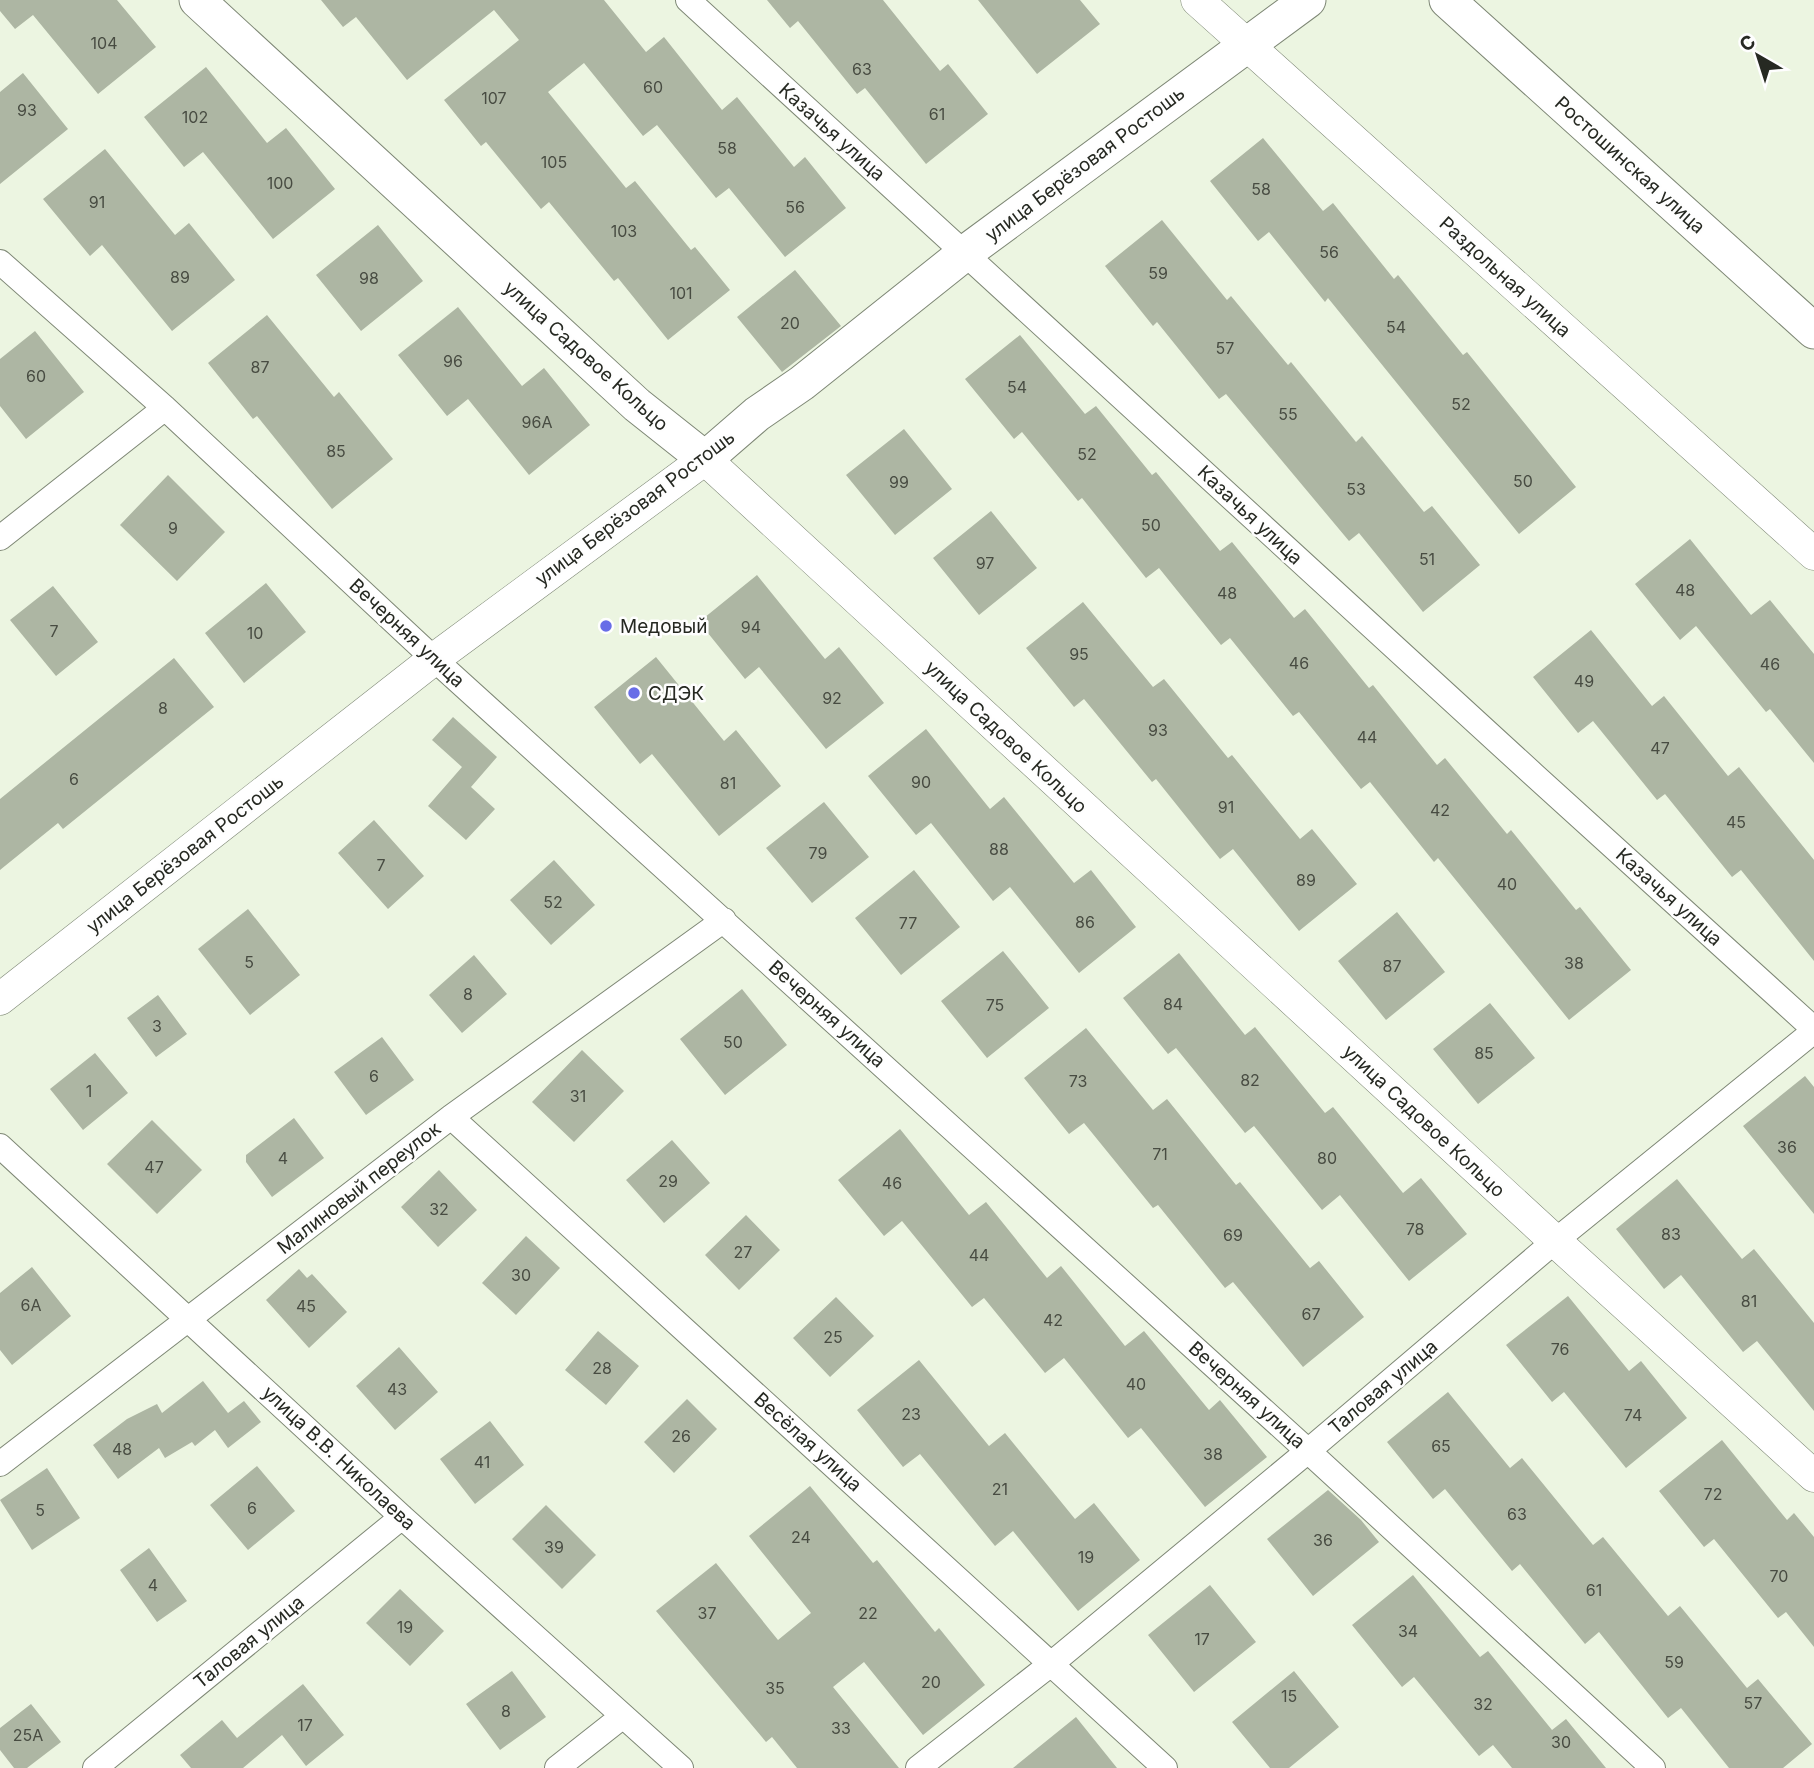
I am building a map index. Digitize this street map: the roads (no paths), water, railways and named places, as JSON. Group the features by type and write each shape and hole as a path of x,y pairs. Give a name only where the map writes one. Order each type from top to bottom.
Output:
{"main road":[{"name":"улица Садовое Кольцо","path":"197,0 637,405 705,459"},
{"name":"улица Берёзовая Ростошь","path":"705,459 757,414 802,383 965,253 1308,0"},
{"name":"Ростошинская улица","path":"1447,0 1814,331"}],"street":[{"name":"Казачья улица","path":"688,0 1814,1030"},
{"name":"Раздольная улица","path":"1197,0 1814,554"},
{"name":"Вечерняя улица","path":"0,262 165,408 434,659 1308,1451 1653,1768"},
{"path":"0,538 165,408"},
{"name":"улица Берёзовая Ростошь","path":"0,999 434,659 705,459"},
{"name":"улица Садовое Кольцо","path":"705,459 1814,1476"},
{"name":"Малиновый переулок","path":"0,1464 451,1117 724,920"},
{"name":"Таловая улица","path":"918,1768 1051,1664 1555,1241 1814,1030"},
{"name":"Весёлая улица","path":"451,1117 1165,1768"},
{"name":"улица В.В. Николаева","path":"0,1146 402,1517 681,1768"},
{"name":"Таловая улица","path":"95,1768 402,1517"},
{"path":"557,1768 624,1716"}],"place":[{"name":"Медовый","path":"606,626"},
{"name":"СДЭК","path":"634,693"}]}
